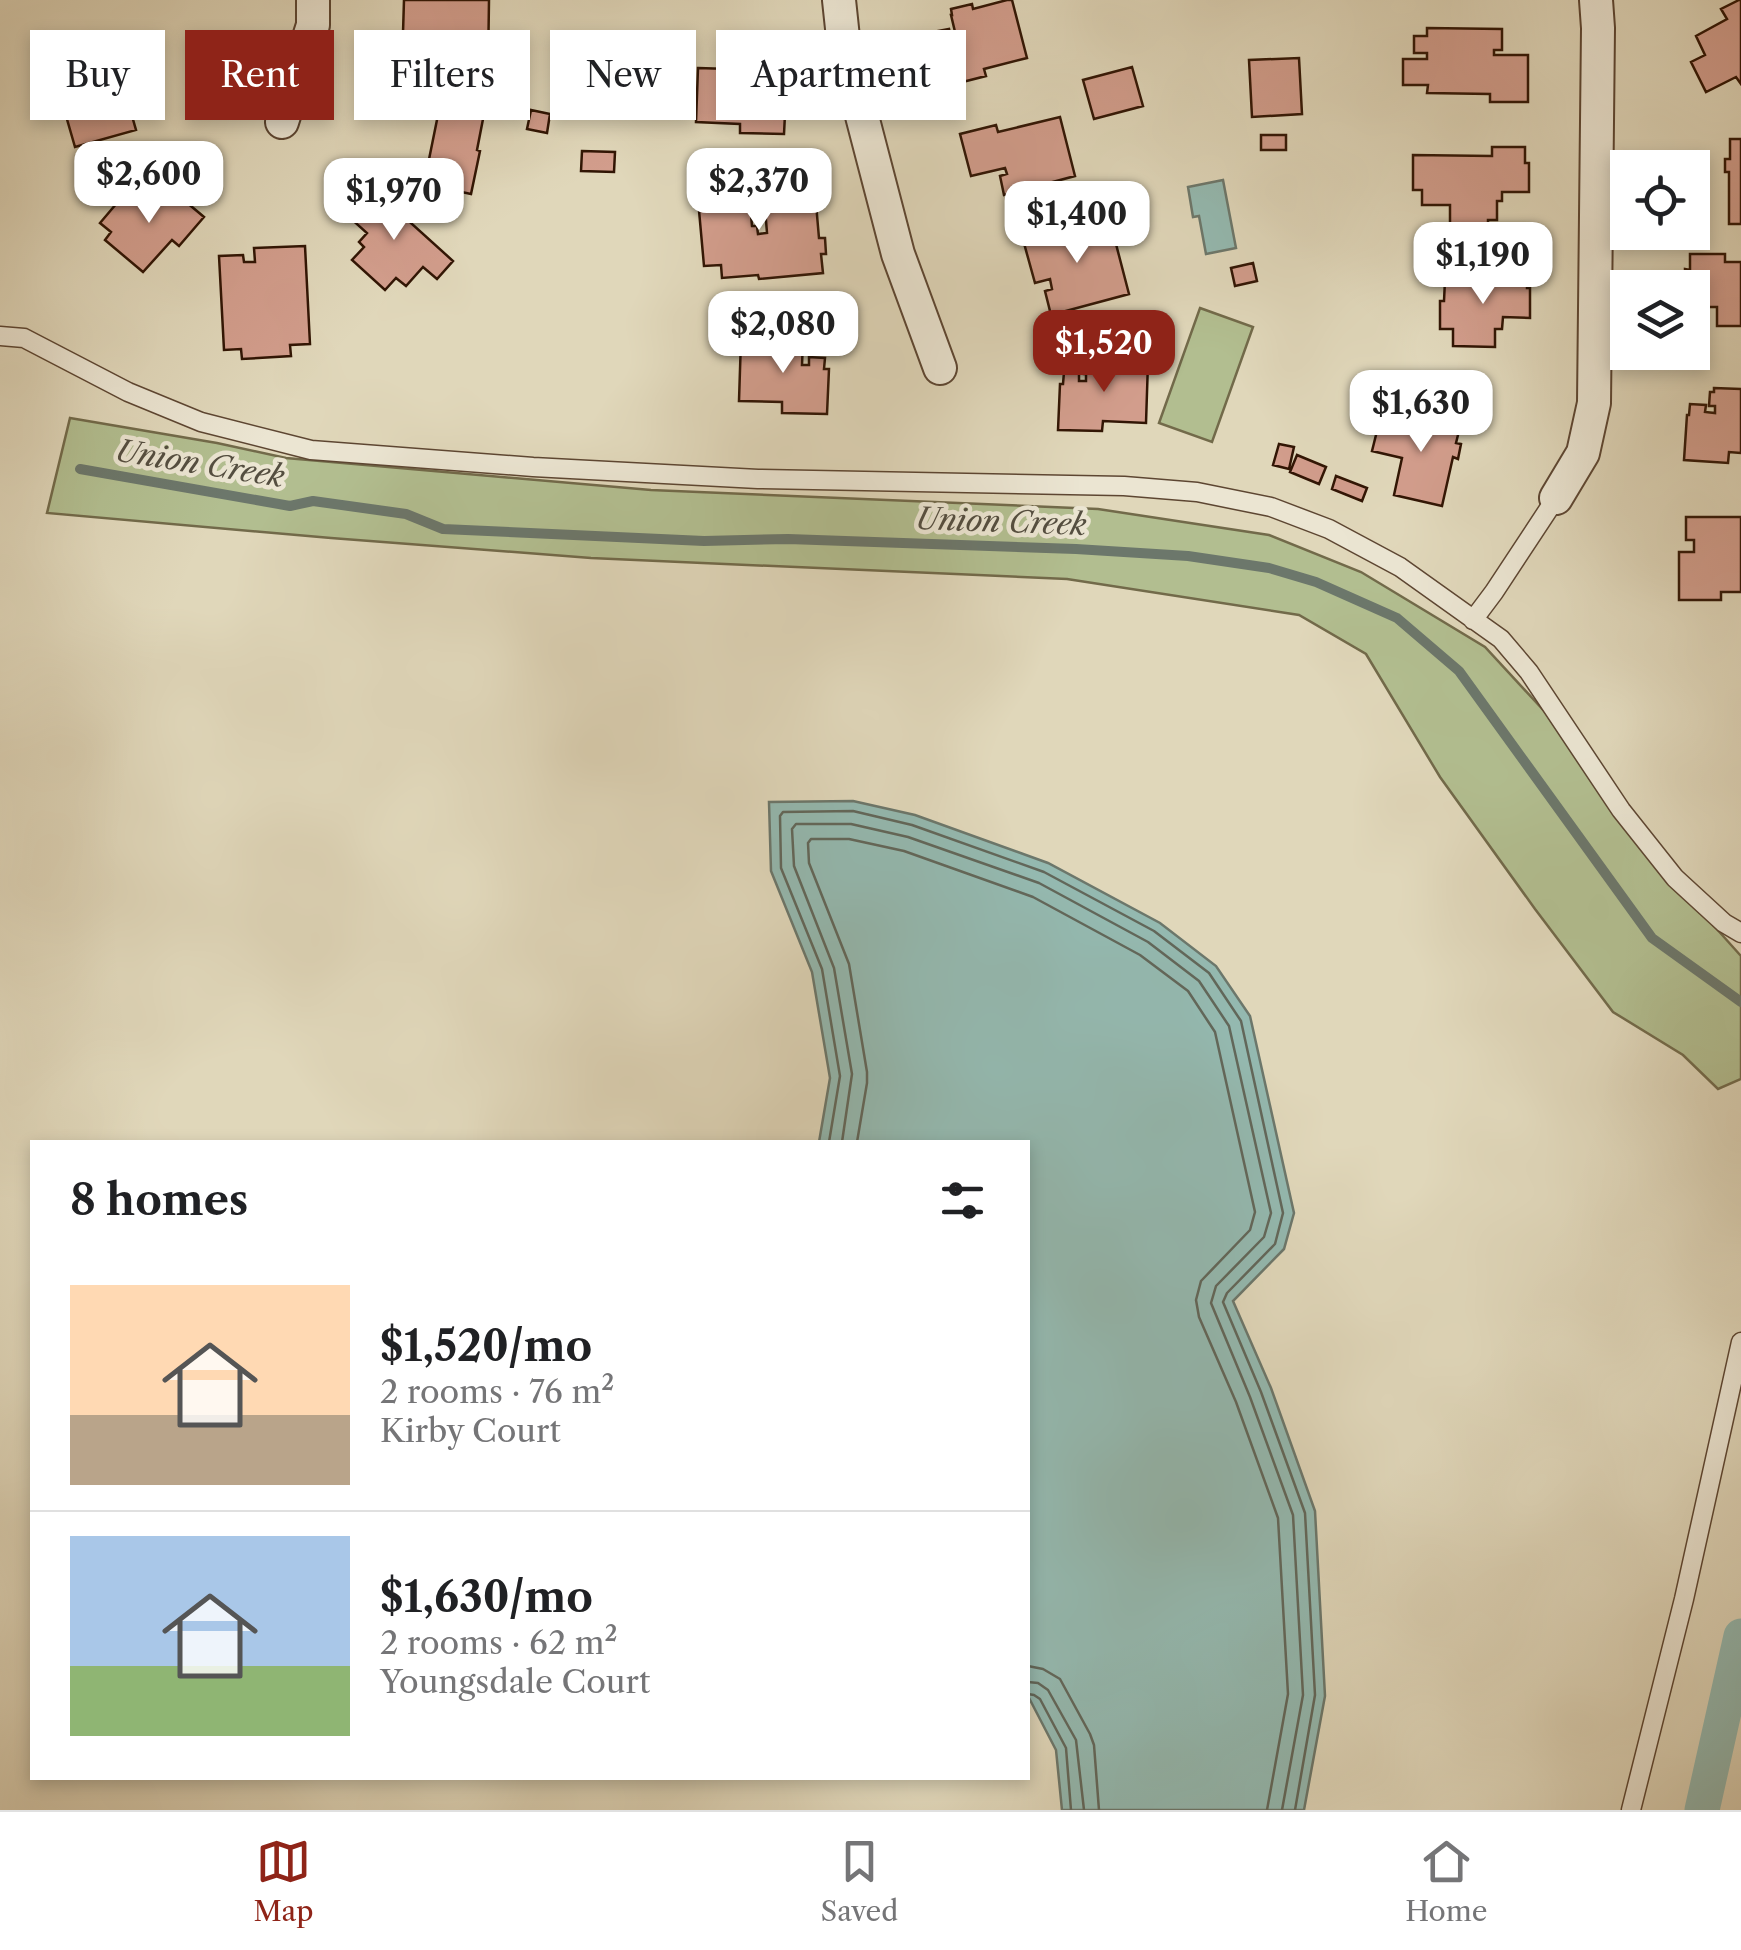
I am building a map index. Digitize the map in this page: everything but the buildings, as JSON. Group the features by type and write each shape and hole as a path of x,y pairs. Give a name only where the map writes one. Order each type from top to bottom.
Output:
{"street":[{"path":"282,122 313,24 313,0"},
{"path":"839,0 844,47 898,254 940,368"},
{"path":"1556,498 1583,454 1594,404 1596,0"}],"lane":[{"path":"0,336 24,338 128,392 201,422 311,450 758,479 1124,486 1197,492 1271,507 1329,528 1400,567 1500,639 1529,672 1621,810 1675,878 1724,923 1741,933"},
{"path":"1473,620 1556,498"},
{"path":"1631,1810 1684,1599 1741,1342"}],"green space":[{"path":"1200,308 1253,327 1212,442 1159,423"},
{"path":"70,418 286,458 651,490 1098,509 1269,535 1361,572 1485,647 1546,713 1654,859 1741,956 1741,1079 1718,1089 1683,1055 1613,1012 1440,777 1366,654 1299,615 1067,579 591,558 47,513"}],"water":[{"path":"1223,180 1236,248 1206,254 1199,216 1193,217 1188,187"},
{"path":"853,801 915,815 1048,863 1160,923 1216,966 1250,1016 1294,1213 1284,1249 1233,1301 1271,1388 1315,1511 1325,1696 1304,1810 1062,1810 1056,1750 1030,1700 1030,1140 819,1140 830,1078 812,972 771,871 769,802"}],"waterway":[{"name":"Union Creek","path":"80,469 290,506 313,501 406,514 443,529 704,541 788,539 1076,549 1188,556 1269,568 1316,582 1397,618 1459,671 1652,938 1741,1002"},
{"path":"1702,1810 1741,1636"}]}
